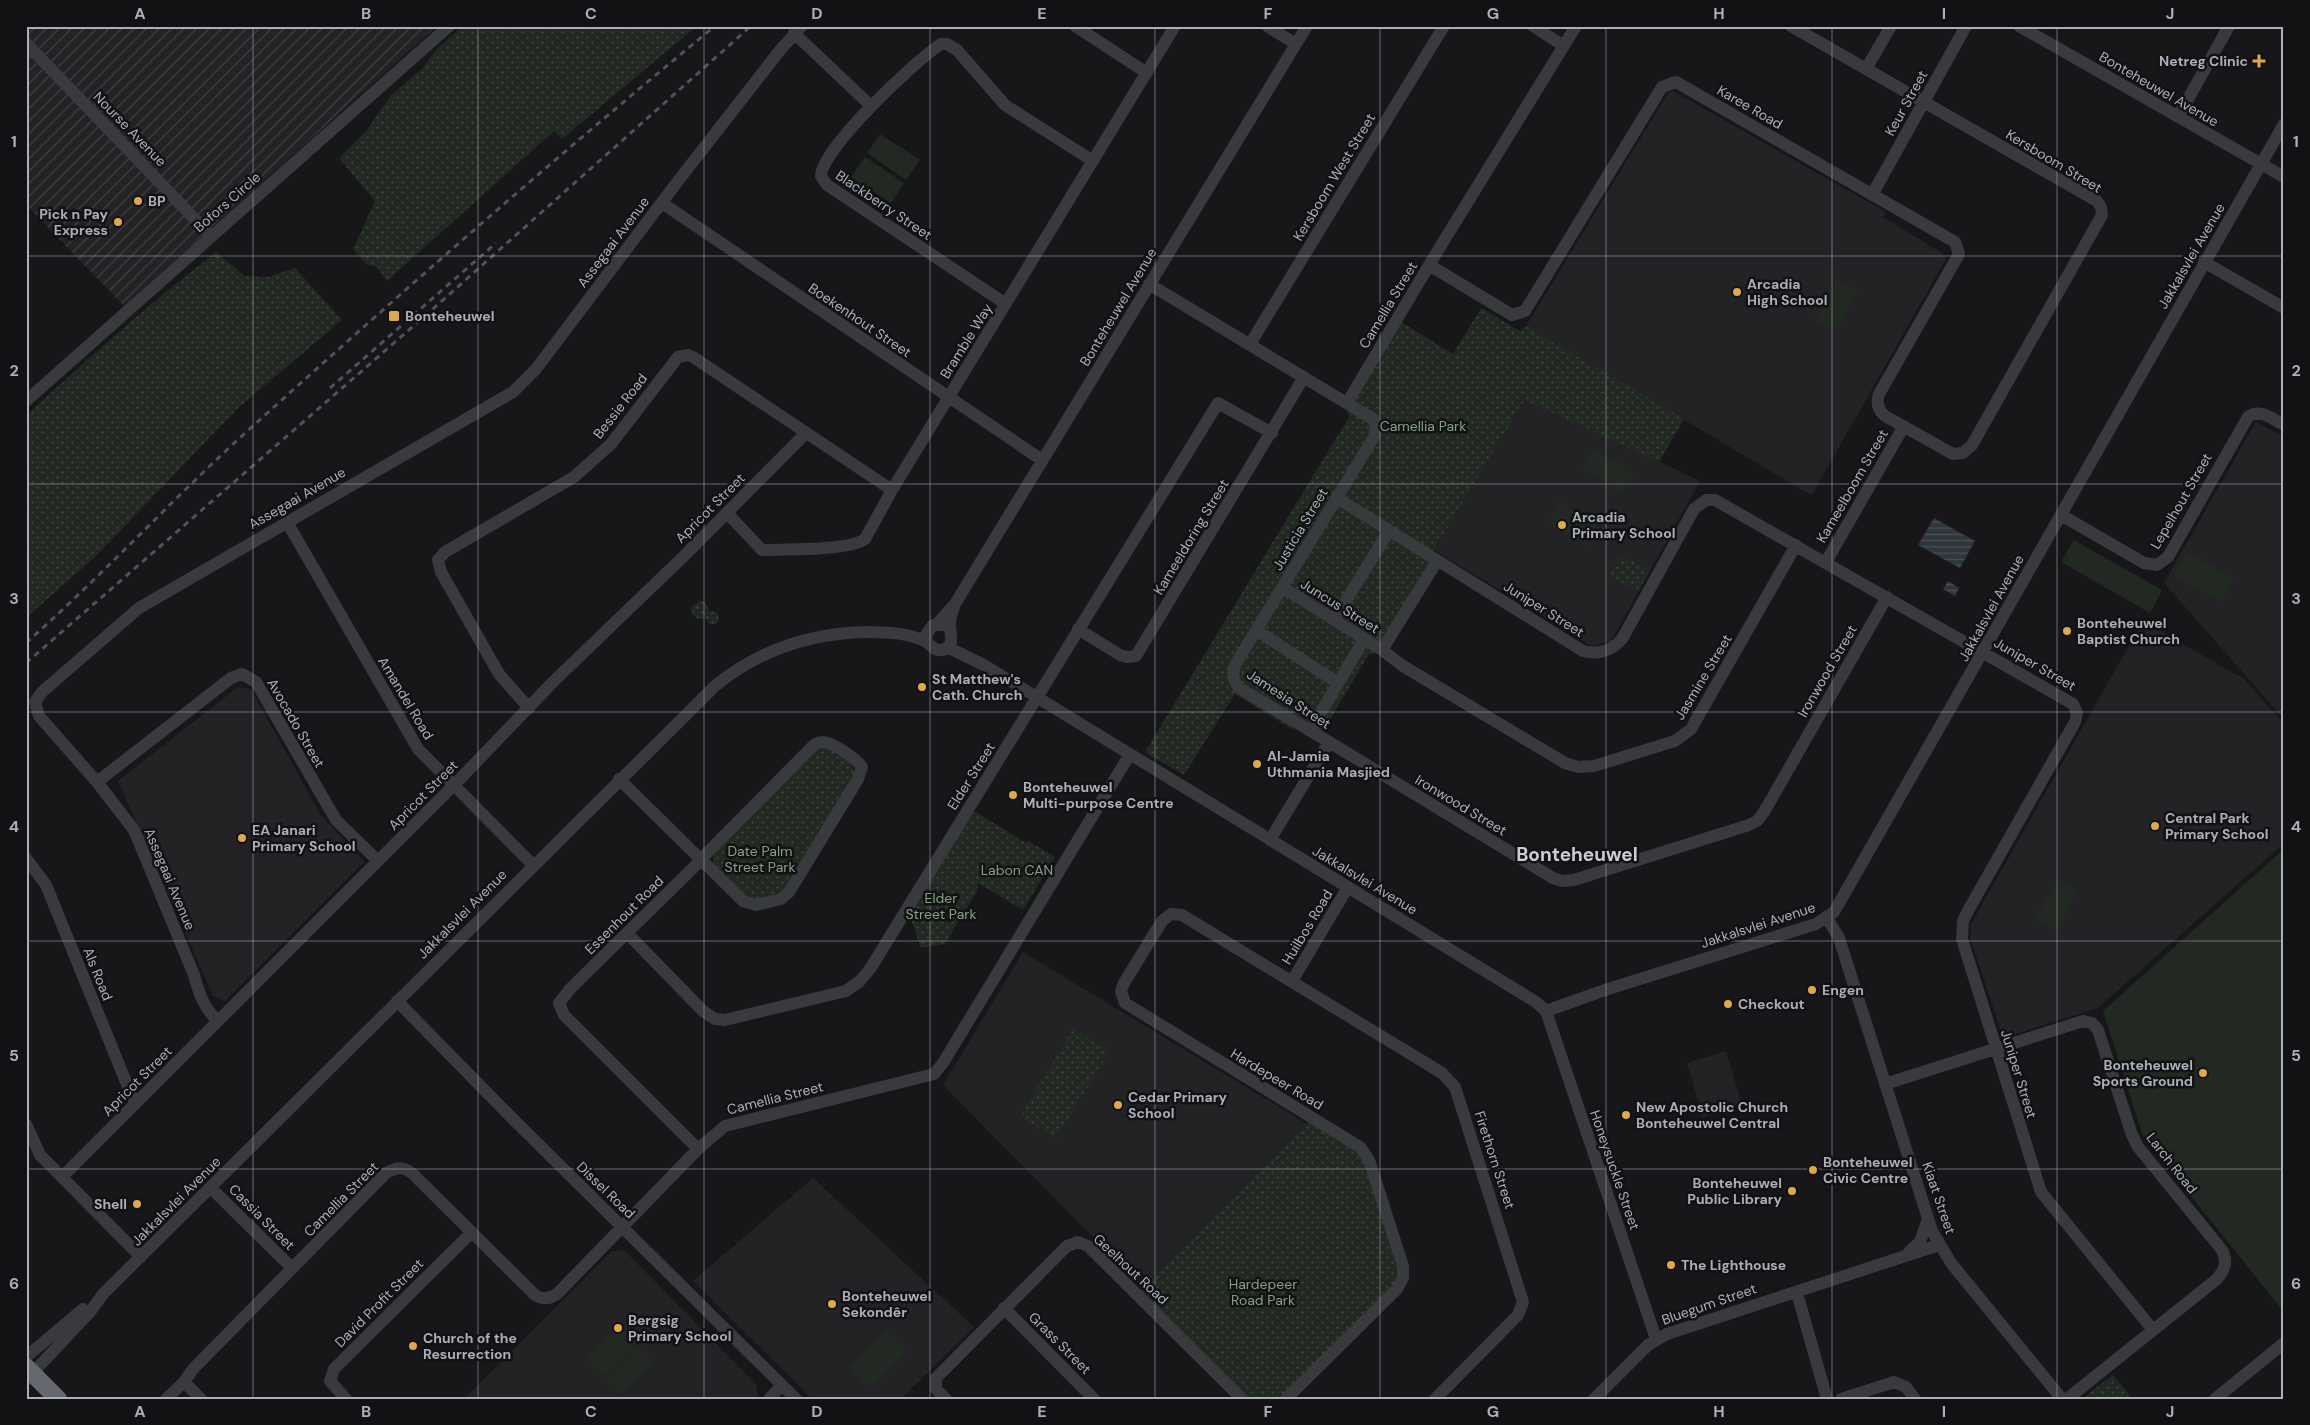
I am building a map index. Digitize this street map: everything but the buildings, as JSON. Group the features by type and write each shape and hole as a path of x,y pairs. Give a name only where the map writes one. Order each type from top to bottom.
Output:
{"highway":[{"path":"28,1374 58,1399"}],"street":[{"name":"Bofors Circle","path":"26,401 449,26"},
{"path":"1075,26 1147,72"},
{"name":"Bramble Way","path":"727,512 762,550 858,544 864,539 1175,26"},
{"path":"1267,26 1296,44"},
{"name":"Bonteheuwel Avenue","path":"934,626 955,604 1307,26"},
{"name":"Kersboom West Street","path":"1250,344 1444,26"},
{"path":"1534,26 1564,46"},
{"name":"Camellia Street","path":"1347,403 1429,265 1576,26"},
{"name":"Kersboom Street","path":"1790,26 2096,201 2101,207 2102,215 1970,449 1963,453 1953,454 1904,426"},
{"path":"1866,69 1891,26"},
{"name":"Keur Street","path":"1872,194 1966,26"},
{"name":"Bonteheuwel Avenue","path":"2019,26 2284,177"},
{"path":"2178,117 2229,26"},
{"path":"798,30 871,106"},
{"name":"Assegaai Avenue","path":"218,1022 206,1008 199,995 194,975 134,830 97,782 38,716 35,702 42,692 139,608 513,392 536,368 662,203 798,30"},
{"name":"Nourse Avenue","path":"26,43 211,236"},
{"name":"Blackberry Street","path":"1006,304 823,181 821,171 824,164 871,106 932,50 942,44 947,44 957,50 1004,105 1093,161"},
{"name":"Karee Road","path":"1429,265 1512,315 1525,311 1662,87 1676,82 1955,242 1959,254 1878,398 1878,406 1882,413 1904,426"},
{"name":"Jakkalsvlei Avenue","path":"950,638 978,661 1536,1002 1546,1011 1616,986 1816,924 1827,918 1838,908 1846,895 2284,124"},
{"name":"Boekenhout Street","path":"662,203 1042,460"},
{"path":"2204,262 2284,308"},
{"path":"1149,284 1347,403"},
{"name":"Bessie Road","path":"529,708 499,674 440,572 438,560 441,555 574,477 611,444 672,363 683,355 693,357 892,490"},
{"name":"Kameeldoring Street","path":"1078,629 1120,655 1127,658 1136,656 1304,377"},
{"name":"Elder Street","path":"627,933 703,1011 714,1019 725,1020 827,996 855,986 870,968 1218,403 1272,433"},
{"name":"Justicia Street","path":"1234,681 1235,665 1374,437 1376,427 1373,419 1368,414 1347,403"},
{"name":"Lepelhout Street","path":"2061,515 2144,562 2158,565 2168,557 2248,416 2255,413 2263,414 2284,425"},
{"name":"Kameelboom Street","path":"1826,562 1904,426"},
{"name":"Apricot Street","path":"62,1177 806,433"},
{"path":"1337,498 1437,561 1382,650"},
{"name":"Juniper Street","path":"1437,561 1583,651 1596,653 1614,647 1622,639 1694,509 1702,502 1711,500 1720,502 1984,652 2070,702 2075,707 2077,716 1964,921 1963,944 2042,1192 2153,1330"},
{"name":"Amandel Road","path":"287,522 412,741 533,865"},
{"path":"1334,620 1389,531"},
{"name":"Jasmine Street","path":"1382,650 1403,666 1566,763 1578,767 1594,766 1674,741 1691,729 1796,545"},
{"name":"Juncus Street","path":"1282,587 1382,650"},
{"name":"Ironwood Street","path":"1329,742 1553,878 1562,881 1574,880 1757,821 1887,596"},
{"name":"Bonteheuwel Avenue","path":"950,638 951,618 955,604"},
{"path":"945,625 950,638 936,650 928,642 926,635 934,626 945,625"},
{"name":"Jakkalsvlei Avenue","path":"26,1357 103,1294 141,1257 619,779 715,686 749,662 806,639 841,633 885,632 934,626"},
{"path":"1256,630 1338,683"},
{"name":"Jakkalsvlei Avenue","path":"885,632 913,636 928,642"},
{"path":"1310,731 1364,639"},
{"name":"Avocado Street","path":"97,782 231,678 242,674 256,682 336,820 378,861"},
{"name":"Jamesia Street","path":"1234,681 1239,688 1329,742"},
{"name":"Essenhout Road","path":"698,1149 560,1009 559,1003 562,997 816,743 827,742 856,759 862,767 858,779 798,879 789,892 781,898 756,906 748,905 700,860"},
{"path":"1270,840 1329,742"},
{"name":"Camellia Street","path":"166,1399 184,1382 203,1357 393,1168 402,1167 413,1174 535,1295 546,1298 558,1294 718,1130 732,1123 934,1074 943,1063 1130,754"},
{"path":"619,779 700,860"},
{"name":"Als Road","path":"26,858 46,885 135,1104"},
{"name":"Huilbos Road","path":"1292,982 1348,888"},
{"name":"Hardepeer Road","path":"1286,1399 1393,1293 1403,1278 1402,1260 1369,1160 1357,1144 1128,1005 1123,999 1121,991 1162,921 1168,916 1175,914 1182,915 1292,982"},
{"name":"Kiaat Street","path":"1827,918 1839,938 1928,1220 1939,1245 1951,1263 2062,1399"},
{"name":"Firethorn Street","path":"1292,982 1442,1073 1452,1081 1458,1093 1524,1302 1518,1315 1435,1399"},
{"name":"Dissel Road","path":"397,1001 796,1399"},
{"name":"Honeysuckle Street","path":"1546,1011 1656,1339"},
{"name":"Larch Road","path":"1885,1084 2083,1021 2095,1025 2099,1032 2132,1135 2138,1147 2222,1250 2226,1262 2224,1270 2217,1278 2067,1399"},
{"path":"26,1124 40,1155 141,1257"},
{"name":"Cassia Street","path":"211,1188 292,1268"},
{"path":"1902,1256 1920,1242 1928,1220"},
{"name":"David Profit Street","path":"346,1399 330,1381 334,1369 472,1232"},
{"name":"Geelhout Road","path":"946,1399 936,1389 935,1383 940,1373 1067,1246 1074,1242 1085,1244 1242,1399"},
{"name":"Bluegum Street","path":"1594,1399 1656,1339 1939,1245"},
{"name":"Jakkalsvlei Avenue","path":"28,1374 90,1312 103,1294"},
{"path":"1799,1300 1827,1399"},
{"name":"Grass Street","path":"1004,1308 1094,1399"},
{"path":"2215,1399 2284,1343"},
{"path":"184,1382 201,1399"},
{"path":"1841,1399 1894,1382 1902,1384 1915,1399"},
{"path":"769,1399 782,1385"}],"shaded area":[{"path":"26,26 437,26 124,306 26,205"},
{"name":"Arcadia High School","path":"1673,91 1886,212 1883,217 1942,253 1946,259 1813,493 1809,494 1526,326 1668,93"},
{"name":"Arcadia Primary School","path":"1526,399 1700,481 1611,641 1592,646 1434,550"},
{"path":"2256,422 2284,437 2284,719 2164,583"},
{"path":"1934,518 1975,541 1960,568 1918,545"},
{"path":"1948,581 1959,588 1955,596 1943,589"},
{"name":"Central Park Primary School","path":"2143,621 2244,679 2284,724 2284,843 2098,1008 2009,1036 2001,1031 1970,938 1971,924"},
{"name":"EA Janari Primary School","path":"238,687 251,689 320,814 364,862 225,1001 213,996 118,781"},
{"name":"Cedar Primary School","path":"1023,952 1307,1124 1143,1288 943,1085"},
{"path":"1726,1051 1742,1105 1703,1117 1687,1063"},
{"name":"Bonteheuwel Sekondêr","path":"813,1178 974,1327 901,1399 812,1399 693,1281"},
{"name":"Bergsig Primary School","path":"624,1250 756,1384 758,1396 755,1399 464,1399 612,1251"}],"green space":[{"path":"463,26 697,26 562,139 554,131 387,281 377,267 366,264 353,249 375,201 339,158 367,130 391,95 421,70 435,51"},
{"path":"880,134 920,160 906,180 867,153"},
{"path":"865,157 904,183 891,203 851,177"},
{"path":"216,252 245,276 268,277 295,268 342,320 237,409 97,555 26,618 26,416 119,332"},
{"path":"1838,280 1858,291 1835,332 1815,320"},
{"name":"Camellia Park","path":"1481,308 1520,331 1526,326 1684,419 1659,462 1525,400 1434,550 1435,564 1383,651 1369,654 1319,738 1295,724 1292,729 1235,694 1184,775 1145,752 1349,417 1345,402 1401,322 1453,354"},
{"path":"1593,448 1633,473 1621,492 1581,468"},
{"path":"1560,502 1600,527 1588,547 1547,522"},
{"path":"2074,540 2162,590 2150,613 2061,562"},
{"path":"2188,552 2233,578 2220,601 2174,575"},
{"path":"1621,555 1649,571 1638,592 1609,575"},
{"path":"699,601 705,602 709,611 717,612 719,619 716,624 709,624 705,618 698,619 693,615 691,608"},
{"name":"Date Palm Street Park","path":"821,748 831,750 848,761 854,770 854,775 782,892 758,900 749,899 713,864 713,853 815,751"},
{"name":"Elder Street Park","path":"976,812 1026,843 1028,841 1055,857 1023,910 978,883 977,891 945,944 921,948 909,913 971,813"},
{"name":"Bonteheuwel Sports Ground","path":"2284,849 2284,1312 2143,1136 2103,1011"},
{"path":"2058,879 2078,891 2056,931 2035,919"},
{"path":"1073,1029 1110,1051 1056,1138 1020,1117"},
{"name":"Hardepeer Road Park","path":"1310,1121 1355,1148 1364,1160 1399,1270 1394,1284 1280,1399 1247,1399 1139,1292"},
{"path":"619,1327 636,1343 603,1376 587,1359"},
{"path":"886,1329 908,1350 870,1388 849,1367"},
{"path":"638,1345 654,1362 622,1394 605,1378"},
{"path":"2113,1375 2133,1399 2087,1399 2087,1395"}],"railway":[{"path":"26,643 225,452 311,374 540,173 715,26"},
{"path":"26,663 425,316 751,26"},
{"path":"330,388 496,243"}],"place":[{"name":"Netreg Clinic","path":"2259,61"},
{"name":"BP","path":"138,201"},
{"name":"Pick n Pay Express","path":"118,222"},
{"name":"Arcadia High School","path":"1737,292"},
{"name":"Bonteheuwel","path":"394,316"},
{"name":"Arcadia Primary School","path":"1562,525"},
{"name":"Bonteheuwel Baptist Church","path":"2067,631"},
{"name":"St Matthew's Cath. Church","path":"922,687"},
{"name":"Al-Jamia Uthmania Masjied","path":"1257,764"},
{"name":"Bonteheuwel Multi-purpose Centre","path":"1013,795"},
{"name":"Central Park Primary School","path":"2155,826"},
{"name":"EA Janari Primary School","path":"242,838"},
{"name":"Engen","path":"1812,990"},
{"name":"Checkout","path":"1728,1004"},
{"name":"Bonteheuwel Sports Ground","path":"2203,1073"},
{"name":"Cedar Primary School","path":"1118,1105"},
{"name":"New Apostolic Church Bonteheuwel Central","path":"1626,1115"},
{"name":"Bonteheuwel Civic Centre","path":"1813,1170"},
{"name":"Bonteheuwel Public Library","path":"1792,1191"},
{"name":"Shell","path":"137,1204"},
{"name":"The Lighthouse","path":"1671,1265"},
{"name":"Bonteheuwel Sekondêr","path":"832,1304"},
{"name":"Bergsig Primary School","path":"618,1328"},
{"name":"Church of the Resurrection","path":"413,1346"}],"district":[{"name":"Bonteheuwel","path":"1577,854"}],"park label":[{"name":"Labon CAN","path":"1017,870"}]}
